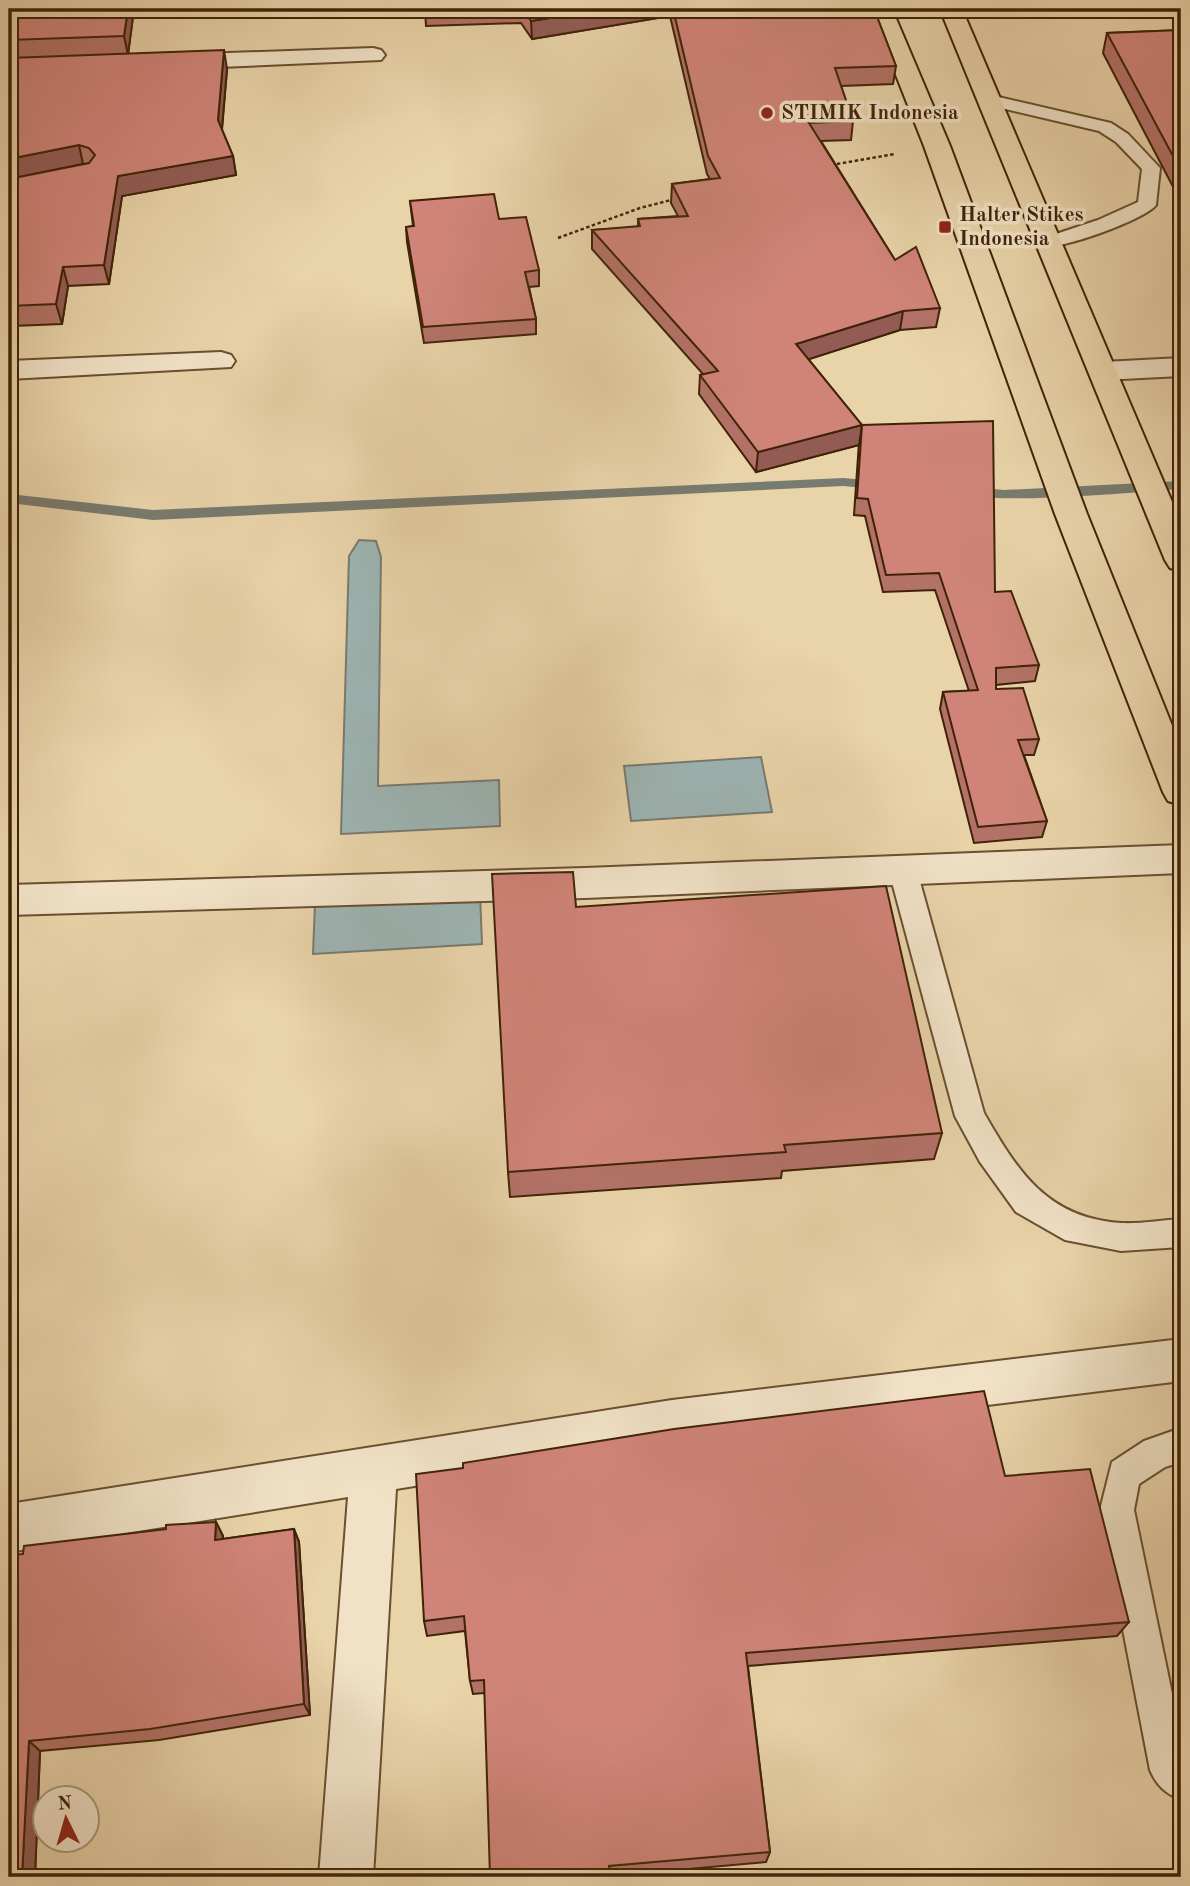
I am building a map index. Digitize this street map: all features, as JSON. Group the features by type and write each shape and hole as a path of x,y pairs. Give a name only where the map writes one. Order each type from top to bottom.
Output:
{"main road":[{"path":"880,9 937,146 1071,514 1181,792"},
{"path":"951,9 1051,242 1130,441 1181,560"}],"street":[{"path":"144,63 373,55"},
{"path":"9,370 221,361"},
{"path":"1103,371 1181,367"},
{"path":"9,900 903,872 1181,859"},
{"path":"9,1528 673,1422 1181,1360"},
{"path":"346,1877 374,1469"}],"lane":[{"path":"990,100 1105,127 1122,138 1151,168 1147,205 1105,224 1051,242"},
{"path":"903,872 970,1116 991,1153 1027,1202 1065,1226 1121,1237 1181,1233"},
{"path":"1181,1446 1156,1453 1124,1474 1117,1510 1169,1770 1181,1780"}],"path":[{"path":"819,167 937,146"},
{"path":"558,238 640,208 676,199"}],"water":[{"path":"359,540 376,541 381,557 378,786 499,780 500,826 341,834 349,556"},
{"path":"761,757 772,812 631,821 624,766"},
{"path":"480,893 482,944 313,954 315,903"}],"building":[{"path":"9,9 128,9 124,36 9,40"},
{"path":"523,9 606,9 531,21"},
{"path":"673,9 874,9 896,66 835,68 853,121 809,123 895,260 916,247 940,308 903,311 796,344 862,425 758,452 700,375 718,371 592,230 640,226 638,219 688,216 672,184 720,178 708,156"},
{"path":"1181,30 1181,171 1107,33"},
{"path":"224,50 218,120 233,156 118,176 104,265 63,267 56,304 9,306 9,179 89,163 95,155 89,148 79,145 9,159 9,58"},
{"path":"494,194 499,219 526,217 539,270 525,272 536,319 423,327 406,227 414,226 410,201"},
{"path":"993,421 995,592 1011,591 1039,665 996,668 996,689 1023,688 1039,739 1018,740 1047,821 978,827 943,692 978,690 939,573 886,575 868,499 857,498 862,425"},
{"path":"573,872 576,907 886,886 942,1133 784,1145 786,1152 508,1172 492,874"},
{"path":"984,1391 1005,1476 1090,1469 1129,1622 746,1653 770,1852 609,1866 610,1877 490,1877 484,1680 470,1681 464,1616 424,1621 416,1474 463,1468 463,1463 674,1429"},
{"path":"216,1522 215,1540 294,1529 304,1704 150,1729 29,1741 22,1877 9,1877 9,1555 23,1554 24,1546 166,1529 166,1525"}],"waterway":[{"path":"9,499 153,515 843,482 877,485"},
{"path":"972,492 1004,495 1181,485"}],"place":[{"name":"STIMIK Indonesia","path":"767,113"},
{"name":"Halter Stikes Indonesia","path":"945,227"}]}
